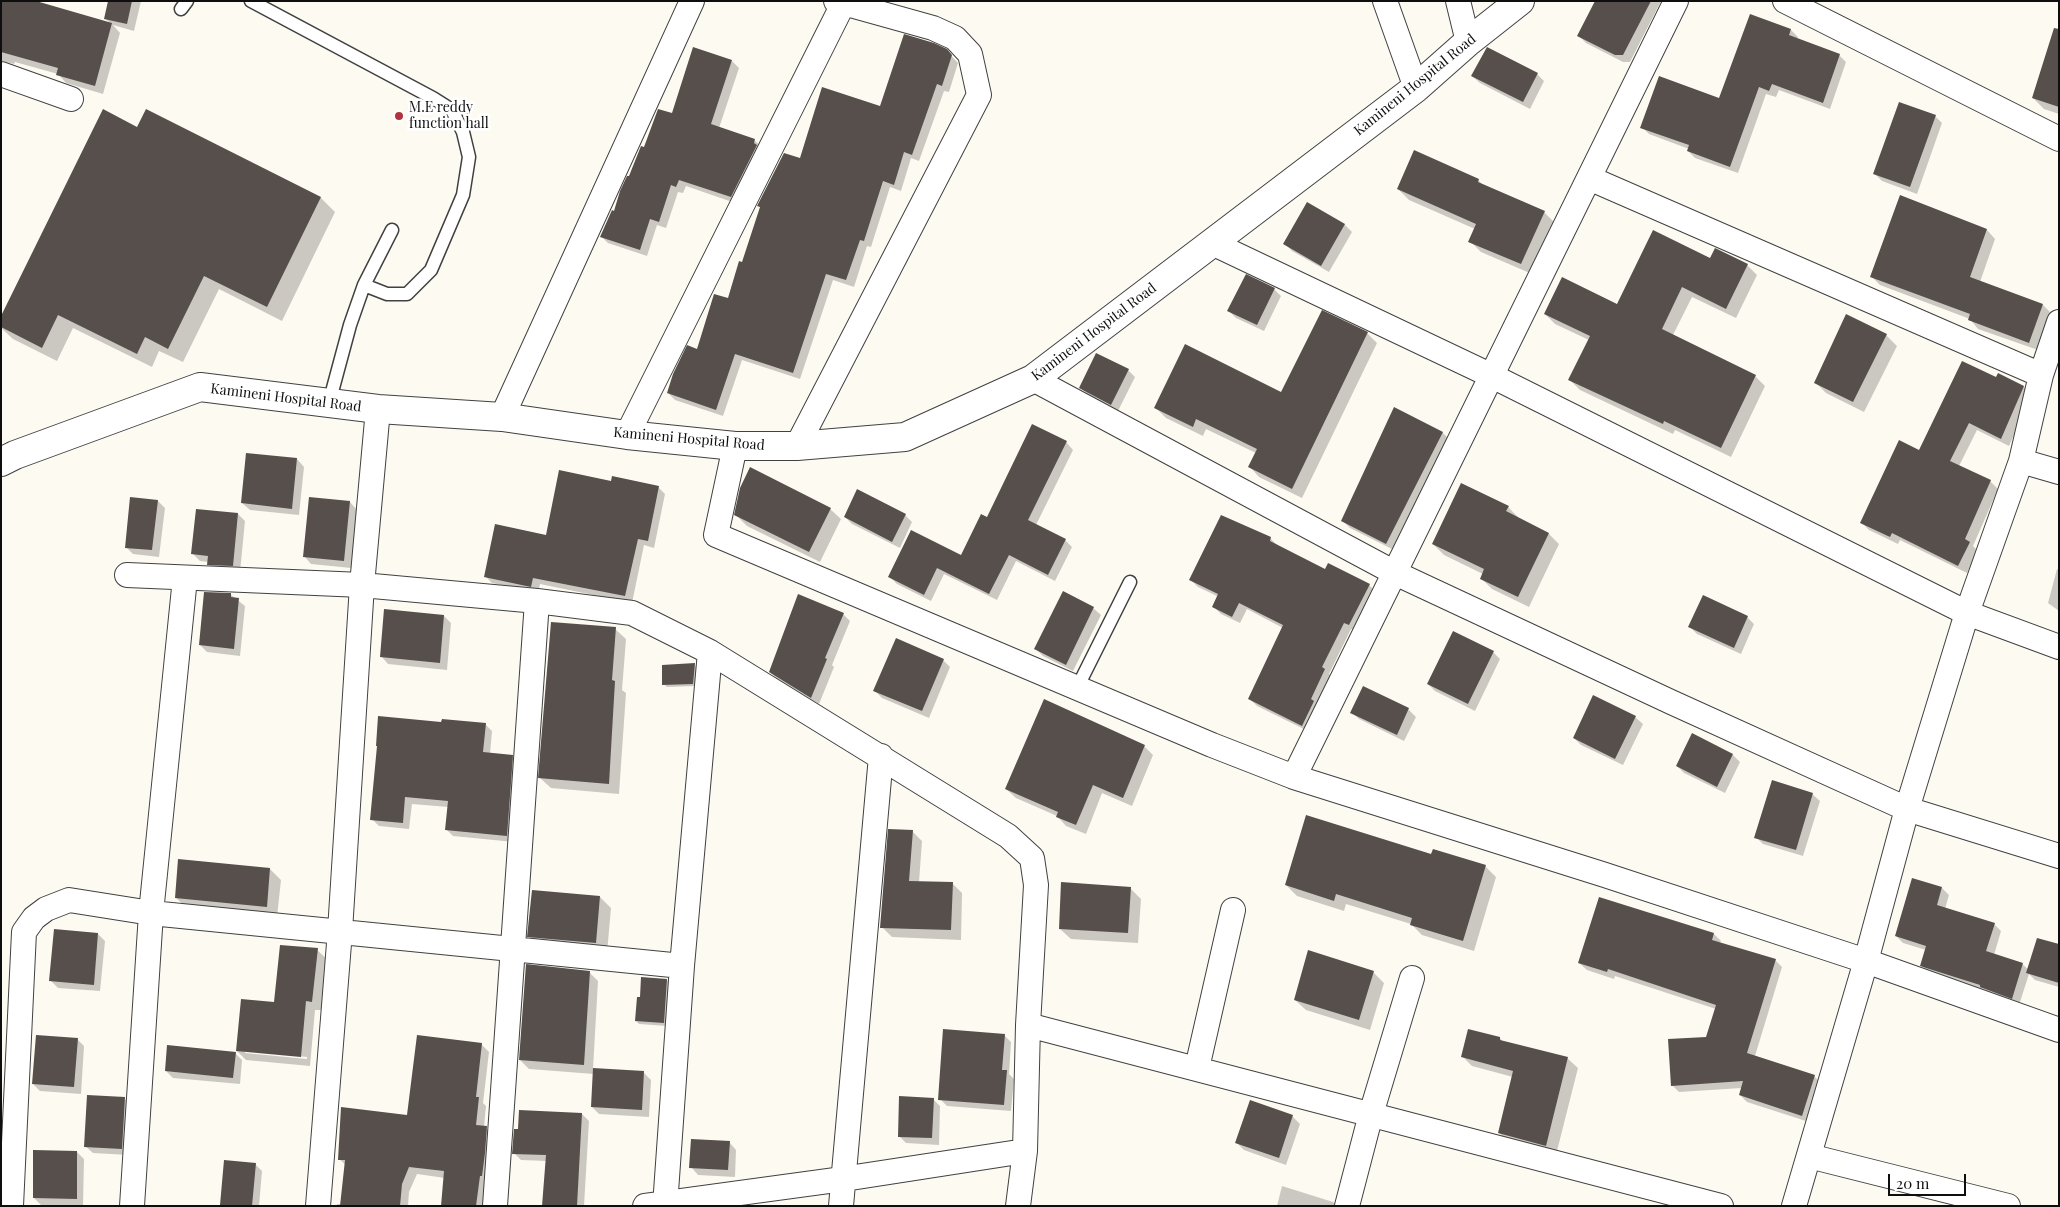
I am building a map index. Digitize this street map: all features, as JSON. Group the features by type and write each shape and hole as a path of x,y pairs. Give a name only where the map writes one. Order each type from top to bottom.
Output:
{"street":[{"path":"502,416 692,1"},
{"path":"1385,1 1416,88"},
{"path":"1458,1 1468,42"},
{"name":"Kamineni Hospital Road","path":"1,462 15,455 200,387 378,409 502,416 627,435 735,446 797,446 905,437 1033,379 1416,88 1468,42 1520,1"},
{"path":"1294,777 1676,1"},
{"path":"1785,1 2059,139"},
{"path":"627,435 840,3 933,28 955,38 970,54 979,95 797,446"},
{"path":"1,74 71,99"},
{"path":"1589,178 2041,375"},
{"path":"1212,243 1492,376 1967,613 2059,647"},
{"path":"1794,1206 1866,961 1907,809 1967,613 2021,461 2041,375 2059,322"},
{"path":"1033,379 1395,573 1671,702 1907,809 2059,856"},
{"path":"318,1206 340,931 362,585 378,409"},
{"path":"735,446 716,535 1212,745 1294,777 1605,875 1866,961 2059,1030"},
{"path":"2021,461 2059,472"},
{"path":"127,575 362,585 537,601 632,613 710,652 1008,836 1032,858 1036,885 1021,1205"},
{"path":"132,1206 150,913 185,578"},
{"path":"495,1206 537,601"},
{"path":"710,652 659,1204 843,1179 1025,1151"},
{"path":"841,1206 881,756"},
{"path":"11,1206 24,932 34,918 46,909 70,900 150,913 682,966"},
{"path":"1197,1068 1233,910"},
{"path":"1347,1206 1371,1114 1412,978"},
{"path":"1028,1025 1721,1206"},
{"path":"1809,1156 2008,1206"}],"lane":[{"path":"251,1 433,98 452,110 462,132 470,156 463,195 432,270 407,294 387,294 364,285"},
{"path":"329,403 350,325 364,285 392,230"},
{"path":"1077,688 1130,582"}],"building":[{"path":"1,1 36,1 112,23 95,86 56,75 58,68 1,52"},
{"path":"108,1 132,1 127,24 104,19"},
{"path":"1595,1 1651,1 1623,55 1615,55 1577,36"},
{"path":"1750,14 1791,29 1789,35 1840,54 1823,103 1772,84 1769,91 1759,87 1730,167 1687,151 1689,145 1640,128 1659,76 1719,98"},
{"path":"2054,28 2059,29 2059,107 2032,98"},
{"path":"904,34 934,43 947,49 952,55 942,86 937,84 912,155 904,152 894,185 883,181 864,241 860,240 846,280 826,274 793,373 735,354 716,410 667,393 673,374 687,345 697,349 714,294 728,298 739,261 742,262 760,207 757,206 784,153 800,158 822,87 880,106"},
{"path":"693,47 732,60 711,124 755,139 754,143 757,145 731,197 679,180 676,187 671,185 659,222 650,219 640,250 600,237 612,210 614,211 620,191 627,176 629,176 641,146 644,147 658,109 672,113"},
{"path":"1487,47 1538,73 1523,102 1471,76"},
{"path":"1899,102 1936,115 1910,187 1873,174"},
{"path":"103,109 137,127 146,109 321,197 267,307 204,276 168,349 145,337 137,354 58,315 42,348 1,327 1,316"},
{"path":"1414,150 1479,179 1478,182 1545,211 1521,264 1468,242 1476,224 1397,189"},
{"path":"1900,195 1987,229 1970,277 2043,304 2029,343 1968,320 1970,314 1870,277"},
{"path":"1307,202 1345,224 1321,266 1283,244"},
{"path":"1653,230 1710,258 1715,248 1748,264 1726,309 1682,287 1662,329 1756,375 1721,448 1664,421 1663,424 1568,380 1590,336 1544,314 1562,277 1617,304"},
{"path":"1246,274 1275,288 1257,325 1227,311"},
{"path":"1322,310 1368,332 1292,489 1248,467 1257,449 1196,419 1193,427 1154,408 1185,344 1281,392"},
{"path":"1846,314 1887,334 1853,402 1814,383"},
{"path":"1096,353 1129,369 1111,405 1079,388"},
{"path":"1962,361 1996,377 1998,373 2024,386 2001,439 1969,423 1950,461 1991,480 1965,539 1970,542 1958,566 1892,533 1890,537 1860,523 1899,440 1919,450"},
{"path":"1394,407 1443,432 1386,544 1341,521"},
{"path":"1032,424 1067,441 1028,520 1066,539 1048,575 1009,555 989,594 937,568 924,595 888,577 911,530 961,555 981,514 987,517"},
{"path":"246,453 297,458 292,509 241,503"},
{"path":"750,467 831,508 809,552 734,515 740,488"},
{"path":"559,470 611,481 612,476 659,486 648,541 638,539 625,596 533,578 531,587 484,577 495,524 546,535"},
{"path":"1461,483 1509,506 1506,511 1549,533 1518,597 1480,579 1484,569 1432,544"},
{"path":"857,489 906,514 892,542 844,517"},
{"path":"130,497 158,500 152,550 125,548"},
{"path":"309,497 350,501 344,561 303,557"},
{"path":"196,509 238,513 233,566 207,565 208,556 191,554"},
{"path":"1221,515 1271,537 1270,541 1325,569 1328,563 1370,584 1349,625 1344,623 1322,667 1325,669 1311,699 1314,701 1302,726 1248,699 1283,625 1239,603 1232,617 1212,607 1218,594 1189,580"},
{"path":"1063,591 1094,607 1066,665 1034,649"},
{"path":"204,592 231,593 231,597 239,598 234,649 199,645"},
{"path":"798,594 844,613 811,698 769,672"},
{"path":"1703,595 1748,616 1734,648 1688,627"},
{"path":"384,609 444,615 440,663 380,657"},
{"path":"551,622 616,627 612,680 615,681 609,784 538,778"},
{"path":"1453,631 1494,651 1468,704 1427,684"},
{"path":"896,638 944,659 922,711 873,691"},
{"path":"695,663 693,684 662,685 662,665"},
{"path":"1363,686 1409,708 1397,735 1350,713"},
{"path":"1593,695 1636,716 1615,759 1573,738"},
{"path":"1044,699 1145,745 1123,798 1093,785 1076,825 1056,817 1058,812 1005,789"},
{"path":"378,716 441,722 442,719 486,723 483,752 513,755 507,836 445,830 448,801 405,797 403,823 370,820"},
{"path":"1692,733 1733,754 1717,787 1676,766"},
{"path":"1772,780 1813,793 1796,850 1754,838"},
{"path":"1306,815 1431,854 1433,849 1486,865 1463,941 1410,925 1412,918 1336,894 1334,901 1285,885"},
{"path":"888,829 913,830 909,881 953,882 951,930 880,928"},
{"path":"178,859 270,868 267,907 175,898"},
{"path":"1912,878 1942,887 1937,905 1995,923 1986,951 2023,963 2012,999 1980,987 1980,985 1920,966 1926,946 1895,936"},
{"path":"1061,882 1131,887 1128,933 1059,929"},
{"path":"532,890 600,896 596,943 527,937"},
{"path":"1599,897 1714,933 1712,940 1776,959 1747,1053 1815,1075 1802,1116 1739,1095 1743,1081 1671,1086 1668,1039 1706,1037 1716,1005 1608,969 1607,972 1578,963"},
{"path":"54,929 98,933 94,985 49,981"},
{"path":"2037,938 2059,944 2059,983 2026,973"},
{"path":"280,945 318,948 312,1002 306,1001 301,1057 236,1051 241,999 274,1002"},
{"path":"1308,950 1374,971 1359,1020 1294,1000"},
{"path":"526,964 590,971 584,1065 519,1060"},
{"path":"641,977 667,979 664,1023 635,1021 637,997 640,997"},
{"path":"943,1029 1005,1034 1002,1070 1007,1070 1004,1105 938,1100"},
{"path":"1468,1029 1500,1037 1500,1040 1568,1057 1546,1146 1498,1133 1513,1071 1461,1057"},
{"path":"36,1035 78,1038 74,1087 32,1084"},
{"path":"417,1035 482,1043 476,1097 479,1097 476,1125 487,1126 482,1176 480,1176 476,1206 441,1206 444,1171 409,1167 402,1184 400,1206 340,1206 345,1160 338,1160 341,1107 407,1115"},
{"path":"167,1045 236,1052 233,1078 165,1071"},
{"path":"593,1068 644,1071 642,1110 591,1107"},
{"path":"87,1095 125,1097 122,1149 84,1147"},
{"path":"899,1096 934,1098 932,1138 898,1137"},
{"path":"1250,1100 1293,1115 1279,1158 1235,1143"},
{"path":"519,1110 582,1113 577,1206 542,1206 546,1155 512,1154 514,1129 518,1129"},
{"path":"691,1139 730,1141 728,1170 689,1168"},
{"path":"33,1150 77,1151 77,1199 33,1198"},
{"path":"224,1160 256,1163 252,1206 220,1205"}],"place":[{"name":"M.E reddy function hall","path":"399,116"}]}
